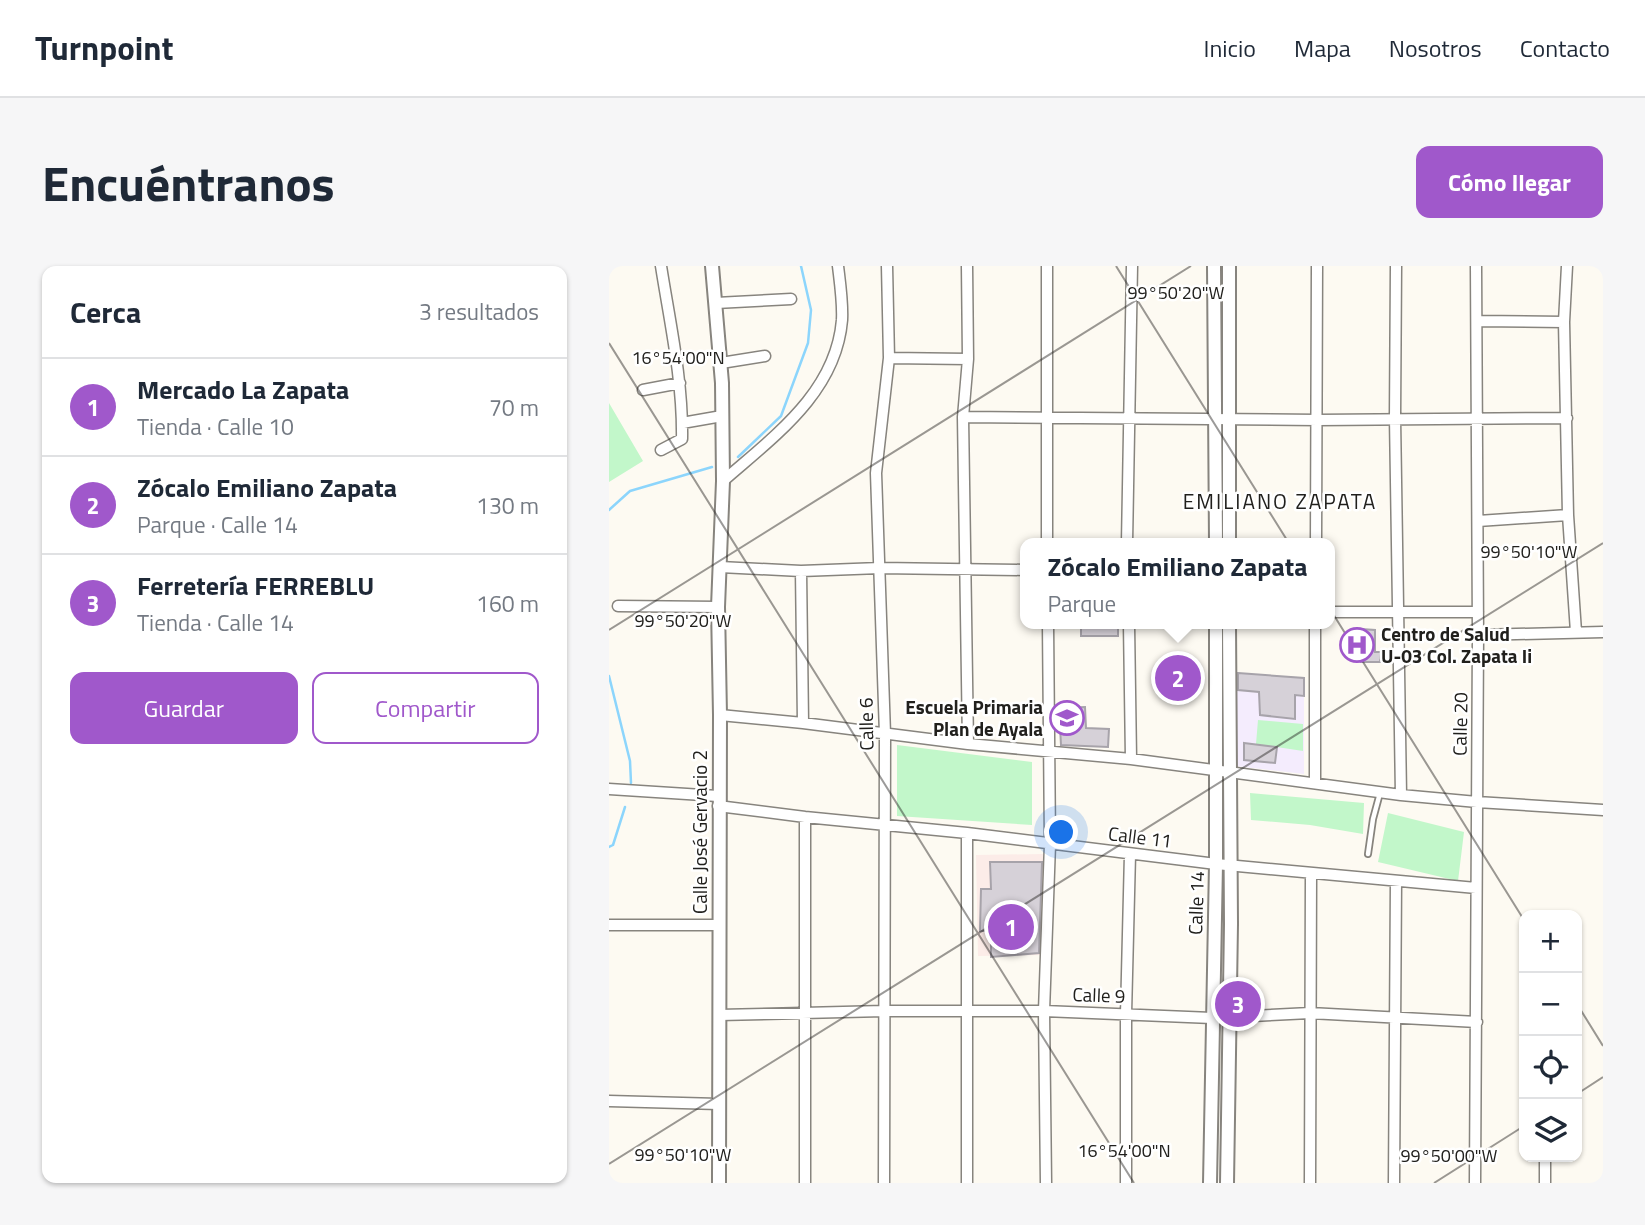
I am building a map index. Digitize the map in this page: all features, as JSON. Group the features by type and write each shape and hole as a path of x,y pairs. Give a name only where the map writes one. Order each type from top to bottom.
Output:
{"main road":[{"name":"Calle José Gervacio 2","path":"712,266 721,363 723,481 717,607 720,715 719,1183"},
{"path":"1214,266 1216,538"},
{"path":"1229,266 1229,538"},
{"name":"Calle 14","path":"1210,1183 1216,864 1216,629"},
{"name":"Calle 14","path":"1227,1183 1229,629"}],"street":[{"path":"661,266 680,383 682,423 682,439 661,450"},
{"path":"723,481 786,426 809,401 826,376 837,350 842,319 838,266"},
{"name":"Calle 6","path":"884,1183 885,734 876,474 889,358 887,266"},
{"path":"967,266 968,359 963,417 968,744"},
{"path":"1047,266 1047,538"},
{"path":"1127,538 1132,266"},
{"path":"1316,538 1317,266"},
{"path":"1396,266 1395,418 1401,795"},
{"name":"Calle 20","path":"1475,1183 1478,635 1476,266"},
{"path":"1567,266 1564,322 1568,514 1576,632"},
{"path":"716,303 791,299"},
{"path":"1477,321 1564,322"},
{"path":"721,363 765,356"},
{"path":"889,358 968,359"},
{"path":"643,390 680,383"},
{"path":"682,423 722,416"},
{"path":"963,417 1318,420 1567,418"},
{"path":"1478,521 1568,514"},
{"path":"720,567 800,570 1020,570"},
{"path":"800,570 803,723"},
{"path":"618,606 717,607"},
{"path":"1335,612 1478,612"},
{"path":"1046,1183 1044,1011 1050,844 1048,629"},
{"path":"1129,629 1131,760"},
{"path":"1315,629 1315,783"},
{"path":"1478,635 1603,632"},
{"path":"720,715 1230,771 1401,795 1603,810"},
{"name":"Calle 11","path":"609,789 718,801 805,817 967,833 1216,864 1476,888"},
{"path":"805,817 805,1183"},
{"path":"967,833 967,1183"},
{"path":"1126,1183 1130,854"},
{"path":"1310,1183 1311,874"},
{"path":"1394,1183 1396,881"},
{"path":"609,925 719,925"},
{"name":"Calle 9","path":"719,1015 1044,1011 1212,1018 1310,1013 1477,1022"},
{"path":"609,1101 719,1104"},
{"path":"1545,1162 1545,1183"}],"lane":[{"path":"1368,855 1380,792"}],"shaded area":[{"path":"1236,673 1304,678 1304,774 1235,766"},
{"path":"1043,854 1045,955 978,956 976,855"}],"green space":[{"path":"609,403 643,461 609,482"},
{"path":"1258,720 1303,724 1303,751 1256,744"},
{"path":"897,745 1032,762 1032,825 897,816"},
{"path":"1250,793 1364,803 1363,834 1310,825 1251,820"},
{"path":"1388,813 1464,832 1458,881 1378,862"}],"building":[{"path":"1081,629 1118,629 1118,636 1081,636"},
{"path":"1361,629 1375,630 1375,652 1381,652 1380,662 1361,662 1362,654 1358,649 1361,647"},
{"path":"1238,673 1304,678 1304,696 1295,695 1295,719 1260,715 1259,692 1238,690"},
{"path":"1085,707 1086,728 1109,729 1108,747 1061,745 1059,708"},
{"path":"1244,743 1277,747 1275,763 1244,760"},
{"path":"990,862 1042,862 1039,953 991,957 991,931 980,931 981,889 991,889"}],"waterway":[{"path":"738,457 781,416 808,343 811,310 801,266"},
{"path":"609,510 630,491 712,467"},
{"path":"609,676 630,761 631,783"},
{"path":"609,847 613,845 625,807"}],"place":[{"name":"Centro de Salud U-03 Col. Zapata Ii","path":"1357,645"},
{"name":"Zócalo Emiliano Zapata","path":"1178,678"},
{"name":"Escuela Primaria Plan de Ayala","path":"1067,718"},
{"name":"Mercado La Zapata","path":"1011,927"},
{"name":"Ferretería FERREBLU","path":"1238,1004"}],"district":[{"name":"EMILIANO ZAPATA","path":"1280,502"}]}
